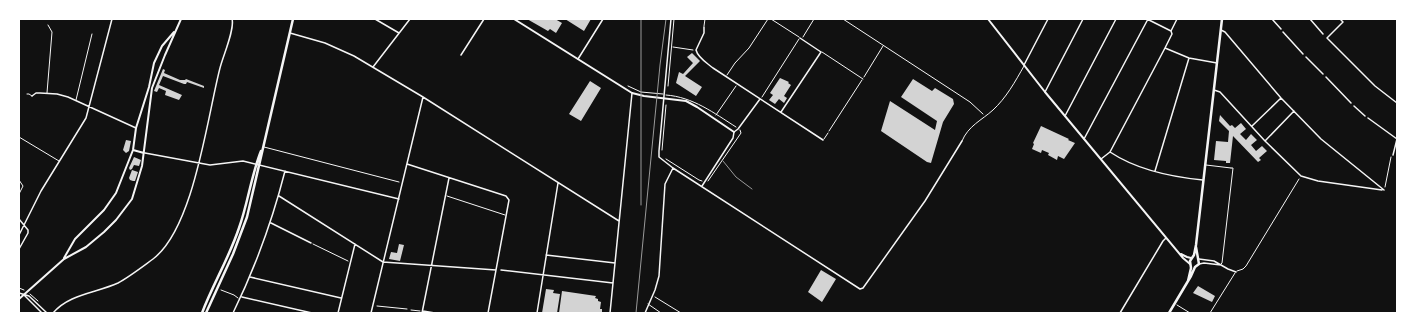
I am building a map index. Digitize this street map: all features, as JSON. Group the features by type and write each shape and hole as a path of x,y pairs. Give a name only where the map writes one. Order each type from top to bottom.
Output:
{"main road":[{"path":"202,313 240,228 249,198 256,164 262,147 293,19"},
{"path":"1188,281 1190,264 1196,245 1222,19"},
{"path":"206,313 240,237 252,199 260,164 262,147"},
{"path":"1169,313 1195,267 1199,264 1196,245"},
{"path":"1192,258 1196,257 1199,259"},
{"path":"1190,264 1195,267"}],"street":[{"path":"19,235 59,161 85,119 90,106 112,19"},
{"path":"19,299 64,259 86,246 116,220 132,199 142,166 152,88 181,19"},
{"path":"53,313 59,306 69,300 118,282 153,259 169,242 181,219 199,164 221,64 232,29 232,19"},
{"path":"375,19 399,33"},
{"path":"372,67 410,19"},
{"path":"461,55 484,19"},
{"path":"514,19 632,93 644,96 686,101 703,110 734,132"},
{"path":"578,59 603,19"},
{"path":"673,19 664,94 659,154 663,160 673,168 860,289 863,288 925,201 967,131 993,110 1005,96 1024,66 1048,19"},
{"path":"705,19 704,33 696,50 697,54 704,61 823,140 828,133"},
{"path":"771,19 863,79"},
{"path":"988,19 1045,92 1183,258 1190,264"},
{"path":"1045,92 1083,19"},
{"path":"1065,116 1116,19"},
{"path":"1084,139 1147,19 1171,31"},
{"path":"1101,159 1110,152 1165,48 1177,19"},
{"path":"1272,19 1281,29"},
{"path":"1310,19 1323,34"},
{"path":"1341,20 1343,22 1327,38 1375,86 1397,103"},
{"path":"47,93 52,32 48,25"},
{"path":"1220,30 1225,32 1280,98 1321,139 1384,190"},
{"path":"64,259 75,239 104,210 116,193 133,150 136,128 149,87 154,63 162,46 175,31"},
{"path":"290,32 325,43 346,52 423,97 619,221"},
{"path":"1283,32 1303,54"},
{"path":"76,100 92,34"},
{"path":"1165,48 1189,58 1217,63"},
{"path":"781,113 821,52"},
{"path":"1306,56 1323,74"},
{"path":"1155,171 1189,58"},
{"path":"1326,77 1352,103"},
{"path":"1213,90 1220,92 1300,176 1318,181 1384,190"},
{"path":"27,94 32,96 47,93 63,95 136,128"},
{"path":"610,313 632,93"},
{"path":"371,313 423,97"},
{"path":"1252,126 1280,98"},
{"path":"702,186 733,138 734,132 738,129 760,99"},
{"path":"1354,106 1366,116"},
{"path":"1265,140 1294,111"},
{"path":"1368,118 1397,139 1393,155"},
{"path":"19,137 59,161"},
{"path":"262,147 399,182"},
{"path":"133,150 210,166 242,161 260,164 399,199"},
{"path":"1110,152 1128,161 1155,171 1203,180"},
{"path":"407,164 506,196 508,198 510,203 488,313"},
{"path":"1205,164 1233,168 1221,265"},
{"path":"645,313 658,280 661,264 665,184 673,168"},
{"path":"233,313 250,277 271,223 285,171"},
{"path":"435,313 422,312 449,178"},
{"path":"537,313 558,183"},
{"path":"279,196 383,262 496,270"},
{"path":"19,219 28,230 28,234 19,250"},
{"path":"271,223 311,243"},
{"path":"1120,313 1163,241 1167,238"},
{"path":"338,313 355,244"},
{"path":"1180,253 1187,258 1192,258"},
{"path":"546,255 615,263"},
{"path":"1199,259 1214,261 1236,272 1210,313"},
{"path":"1199,264 1204,263 1221,265"},
{"path":"501,270 613,282"},
{"path":"250,277 341,298"},
{"path":"19,293 29,296 47,313"},
{"path":"24,295 42,313"},
{"path":"240,298 312,313"},
{"path":"648,304 661,313"}],"path":[{"path":"667,88 673,19"},
{"path":"726,77 735,63 749,48 768,19"},
{"path":"760,99 814,19"},
{"path":"843,19 970,102 985,116"},
{"path":"828,133 883,45"},
{"path":"670,46 696,50"},
{"path":"716,115 737,84"},
{"path":"662,153 665,103"},
{"path":"663,157 706,184 741,133 741,131 710,112"},
{"path":"1384,190 1391,156 1393,155"},
{"path":"1236,272 1246,266 1300,176"},
{"path":"19,180 23,186 19,194"},
{"path":"446,195 507,216"},
{"path":"311,243 350,262"},
{"path":"19,288 24,290"},
{"path":"221,290 240,298"},
{"path":"652,296 681,313"},
{"path":"1175,304 1190,313"},
{"path":"377,306 407,310"},
{"path":"410,310 422,312"}],"building":[{"path":"527,19 555,19 562,23 556,33 550,29 548,31"},
{"path":"565,19 591,19 584,31"},
{"path":"692,53 700,61 685,76 702,87 696,96 676,83 679,72 683,74 693,63 687,57"},
{"path":"163,69 165,70 164,73 180,80 186,79 204,86 204,88 187,82 184,84 163,76 159,85 182,95 179,100 165,95 166,91 159,88 157,92 154,91"},
{"path":"780,78 789,82 788,83 791,85 784,96 787,98 784,103 779,99 775,104 769,100 773,95 770,93"},
{"path":"913,79 932,91 935,88 953,99 954,104 943,122 931,163 927,162 881,131 890,101 935,130 937,121 901,97"},
{"path":"590,81 601,88 581,121 569,114"},
{"path":"1220,115 1230,126 1232,125 1235,128 1241,123 1246,129 1240,134 1246,140 1251,134 1257,140 1251,145 1256,151 1262,146 1267,151 1259,158 1261,160 1258,162 1233,136 1230,163 1226,163 1226,161 1214,160 1216,141 1228,142 1229,131 1219,121"},
{"path":"1041,126 1075,143 1064,159 1058,156 1057,160 1048,155 1049,153 1042,150 1041,153 1032,149 1033,143"},
{"path":"126,140 131,141 129,151 126,153 123,150"},
{"path":"134,157 141,160 139,166 134,165 130,170 129,168"},
{"path":"132,170 138,172 135,181 130,180 129,178"},
{"path":"399,244 404,245 400,261 389,259 391,252 397,253"},
{"path":"821,270 836,279 822,302 808,292"},
{"path":"1198,286 1215,296 1212,302 1193,293"},
{"path":"546,289 554,290 553,293 560,294 557,313 542,313"},
{"path":"562,291 596,296 595,298 601,302 600,309 602,309 602,313 559,313"}],"railway":[{"path":"641,19 641,205"},
{"path":"636,313 660,65 666,19"},
{"path":"723,161 736,177 752,189"}]}
